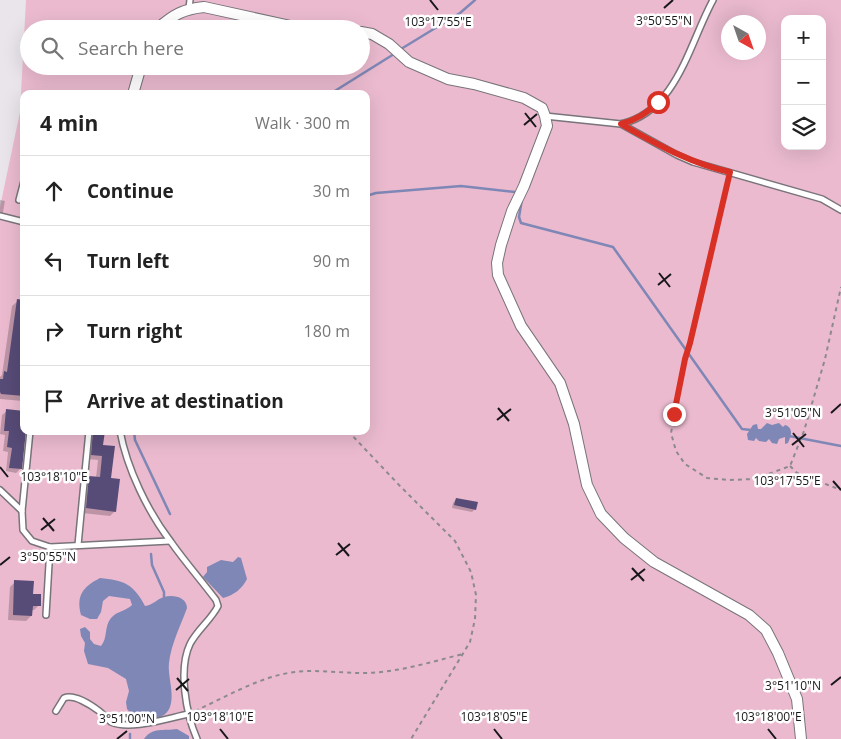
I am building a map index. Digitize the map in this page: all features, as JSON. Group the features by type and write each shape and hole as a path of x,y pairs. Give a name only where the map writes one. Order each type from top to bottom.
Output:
{"street":[{"path":"168,20 190,4 263,20"},
{"path":"370,34 390,44 408,62 448,79 524,98 542,108 546,126 524,186 512,211 501,245 497,264 498,275 521,326 560,382 574,424 586,485 601,514 624,538 654,562 748,615 766,630 798,699 801,739"},
{"path":"134,90 138,75"}],"lane":[{"path":"545,116 621,124 646,114 670,87 692,48 713,0"},
{"path":"621,124 677,155 712,168 822,200 841,210"},
{"path":"0,216 20,221"},
{"path":"30,435 22,511 23,530 32,541 50,547 170,542"},
{"path":"78,545 89,435"},
{"path":"121,435 122,445 133,474 154,516 170,542 211,594 218,606 191,642 184,658 184,683 189,714 197,739"},
{"path":"0,490 22,511"},
{"path":"46,615 50,547"},
{"path":"56,711 67,696 74,697 98,710 111,722 126,725 147,723 189,714"}],"path":[{"path":"730,172 685,359 671,432 676,451 685,464 707,478 729,480 754,479 790,466 804,431 826,359 841,286"},
{"path":"352,435 455,541 471,572 476,595 475,619 470,642 411,739"},
{"path":"790,466 797,473 841,490"},
{"path":"189,714 257,682 284,674 308,671 363,673 396,670 464,654"}],"shaded area":[{"path":"26,0 841,0 841,739 0,739 0,207 20,112 20,435 370,435 370,90 21,90 22,75 370,75 370,20 25,20"}],"water":[{"path":"767,423 772,425 779,423 783,427 785,425 788,426 791,430 791,435 788,443 785,444 785,437 779,439 777,444 772,443 769,439 766,442 759,441 756,438 754,441 748,440 747,434 753,425 757,424 758,429 761,429"},
{"path":"238,557 241,558 247,579 237,591 223,598 203,577 207,572 207,567 221,560 233,562"},
{"path":"100,578 127,584 137,593 145,606 168,596 179,597 185,601 187,608 174,642 169,663 171,704 161,717 137,720 127,709 126,702 129,691 126,679 108,668 88,664 84,651 85,643 80,629 85,627 90,632 90,639 94,644 101,646 111,618 132,605 130,599 109,596 103,601 101,612 97,619 90,619 81,615 79,602 82,592"},
{"path":"177,729 189,736 189,739 144,739 155,731"}],"building":[{"path":"17,299 20,299 20,396 1,394 0,379 3,379 4,371 7,372"},
{"path":"6,409 20,411 20,435 26,435 22,469 9,468 12,448 7,447 9,431 4,431"},
{"path":"93,435 104,435 103,445 115,446 111,478 120,479 116,512 86,508 89,476 100,477 102,456 91,455"},
{"path":"456,498 478,502 476,510 454,505"},
{"path":"14,580 34,581 33,594 41,594 41,606 33,606 32,616 13,615"}],"waterway":[{"path":"401,49 460,13 475,0"},
{"path":"370,69 394,54"},
{"path":"336,90 360,75"},
{"path":"370,195 461,186 517,193"},
{"path":"522,199 519,217 521,223 613,247 742,429 751,430"},
{"path":"134,435 135,440 170,514"},
{"path":"789,436 841,446"},
{"path":"151,554 152,565 164,592 164,597"},
{"path":"130,734 130,739"}],"route":[{"path":"658,102 646,114 621,124 677,155 693,162 730,172 685,359 674,414"}]}
